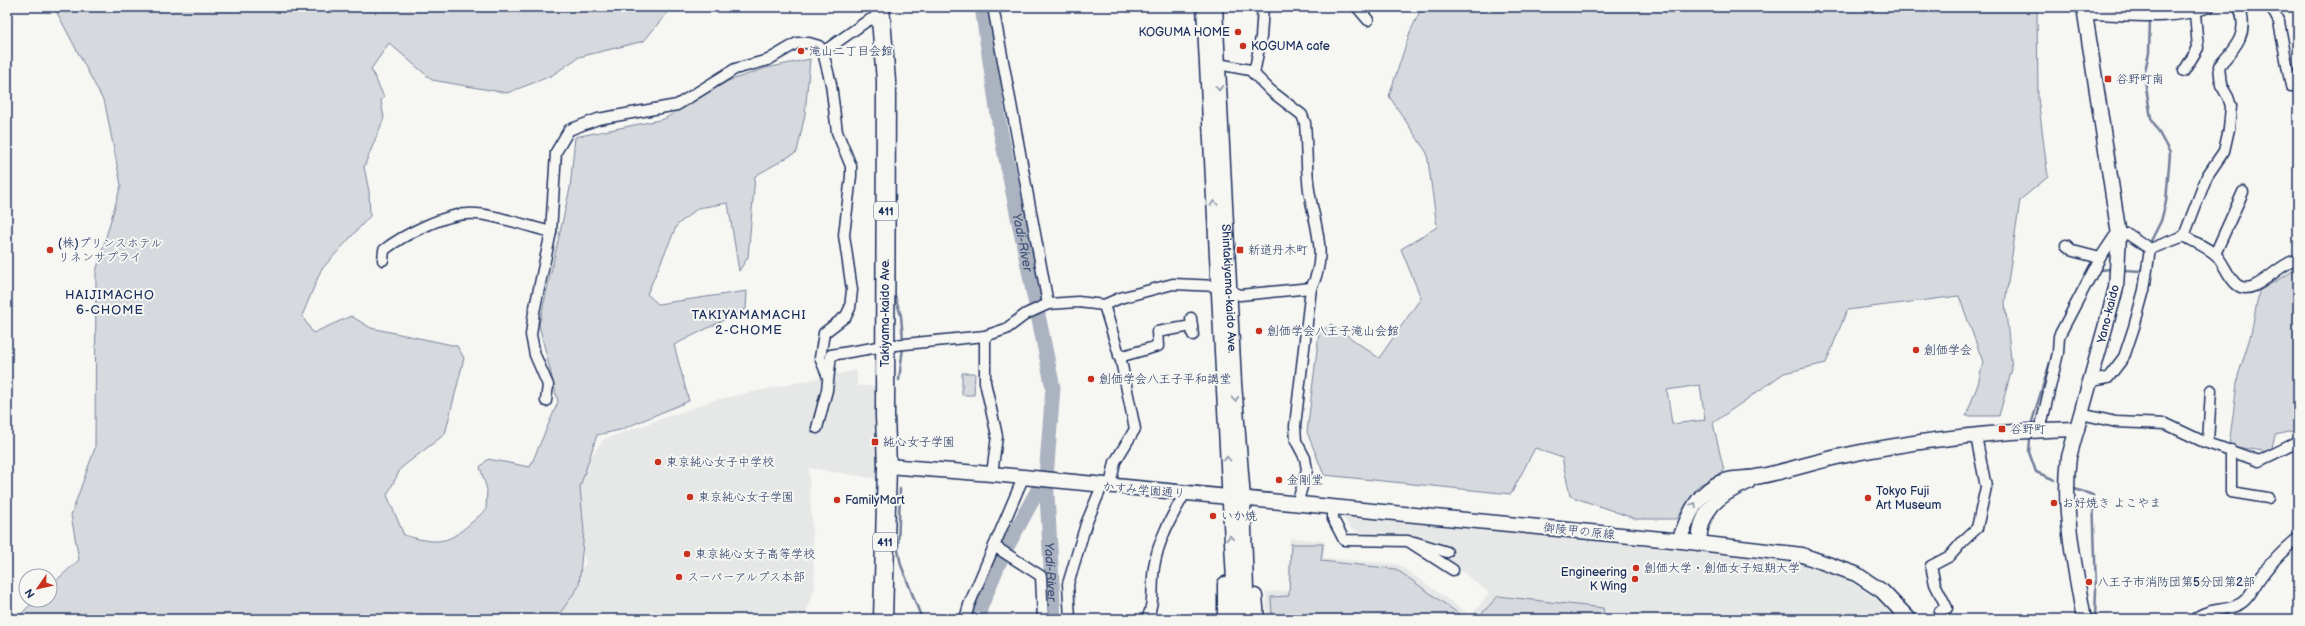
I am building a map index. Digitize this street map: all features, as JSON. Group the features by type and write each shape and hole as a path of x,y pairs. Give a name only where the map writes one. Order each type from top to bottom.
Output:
{"highway":[{"name":"Takiyama-kaido Ave.","path":"881,11 886,81 885,346 887,466 883,619"}],"main road":[{"name":"Shintakiyama-kaido Ave.","path":"1204,7 1224,288 1243,499 1247,619"},
{"name":"Shintakiyama-kaido Ave.","path":"1215,7 1218,64 1229,498 1236,619"},
{"name":"Yano-kaido","path":"2084,619 2066,503 2069,457 2116,288 2119,234 2085,11"},
{"path":"1679,540 1689,513 1698,498 1714,485 1727,479 1759,477 1869,451 1976,436 2040,430 2077,429"},
{"path":"887,466 1026,478"},
{"path":"1699,543 1701,521 1708,510 1729,490 1759,477"},
{"name":"かすみ学園通り","path":"1026,478 1229,498"},
{"name":"御陵甲の原線","path":"1229,498 1679,540 1802,555 1831,563 1856,574 1882,591 1909,619"},
{"path":"1245,557 1256,602 1257,619"},
{"path":"1226,619 1224,585 1232,565"}],"street":[{"path":"993,7 1047,305"},
{"path":"1254,74 1261,37 1263,7"},
{"path":"1357,7 1368,20"},
{"path":"2085,11 2151,16 2195,12 2209,7"},
{"path":"2184,236 2207,176 2224,151 2231,106 2221,85 2219,66 2241,40 2241,12 2239,7"},
{"path":"2271,7 2279,22 2291,86 2298,84"},
{"path":"822,52 881,11"},
{"path":"2184,71 2198,48 2195,12"},
{"path":"546,401 548,385 535,355 531,335 534,312 551,232 556,152 569,130 598,119 677,105 735,69 768,60 798,43 819,46 822,52 831,84 837,132 851,166 844,235 852,290 850,308 846,316 824,333 820,358 828,377"},
{"path":"1218,64 1250,70 1271,91 1302,115 1305,122 1309,188 1320,241 1317,277 1310,288 1295,426 1296,441 1305,458 1307,470 1297,504"},
{"path":"2215,254 2243,192"},
{"path":"383,260 384,250 398,240 432,224 468,214 551,232"},
{"path":"2040,430 2058,353 2058,340 2100,258 2114,237 2119,234 2128,234 2150,248"},
{"path":"2150,248 2184,236 2215,254 2233,282 2241,287 2253,287 2283,265 2293,261 2298,263"},
{"path":"2066,245 2074,251 2100,258"},
{"path":"2091,381 2108,378 2124,357 2144,290 2150,248"},
{"path":"816,428 828,377 831,355 885,346 985,336 1006,329 1026,314 1047,305 1078,302 1104,305 1120,298 1172,284 1224,288 1240,295 1310,288"},
{"path":"1070,619 1068,584 1086,524 1106,486 1115,462 1135,429 1119,357 1104,305"},
{"path":"1119,357 1158,346 1157,332 1192,326"},
{"path":"985,336 985,382 996,436 992,474"},
{"path":"2208,443 2211,390"},
{"path":"2081,414 2116,422 2166,424 2208,443 2259,461 2298,442"},
{"path":"1938,619 1940,612 1947,608 1936,584 1931,566 1950,556 1963,540 1977,528 1986,487 1976,436"},
{"path":"2231,450 2231,492 2268,498"},
{"path":"966,619 968,605 1026,478"},
{"path":"1147,619 1152,609 1154,567 1158,548 1171,517 1185,493"},
{"path":"1333,507 1333,519 1344,540 1408,541 1447,552"},
{"path":"2195,619 2211,610 2232,607 2246,600 2259,579 2280,552 2298,538"},
{"path":"1408,541 1452,570"},
{"path":"994,546 1041,576 1043,619"},
{"path":"2223,608 2225,619"}],"shaded area":[{"path":"54,7 672,7 644,41 579,57 551,76 507,93 432,80 389,43 371,69 384,97 381,101 384,118 364,167 369,191 370,216 321,270 302,316 313,333 351,316 371,328 457,346 464,358 445,434 401,468 387,495 404,535 431,541 441,541 457,534 486,510 487,490 480,467 488,459 530,467 558,402 539,325 570,188 575,137 664,119 728,81 766,68 810,59 805,114 797,152 755,176 748,257 739,271 728,203 698,208 677,225 647,294 658,304 747,291 746,309 674,345 689,401 620,430 597,435 580,487 584,531 579,586 556,619 16,619 27,608 58,608 58,579 79,560 71,515 95,448 96,272 121,185 105,104"},
{"path":"1422,7 2037,7 2038,98 2048,177 2020,200 2005,303 2012,369 1999,416 1966,416 1978,384 1983,362 1959,296 1847,310 1826,363 1784,373 1713,423 1724,471 1698,486 1677,519 1636,519 1570,496 1562,458 1535,448 1511,494 1324,475 1307,432 1319,333 1331,324 1379,358 1421,298 1401,249 1437,227 1427,153 1389,96 1410,32","holes":["1700,385 1705,420 1672,424 1667,390"]},
{"path":"2298,268 2294,431 2275,435 2271,452 2229,446 2238,376 2251,334 2259,291"},
{"name":"東京純心女子学園","path":"857,370 857,386 878,386 878,479 809,468 815,587 804,619 545,619 550,609 586,563 569,507 569,487 604,439 715,400"},
{"path":"962,373 975,373 974,395 962,395"},
{"name":"創価大学・創価女子短期大学","path":"1340,513 1804,564 1827,571 1848,580 1874,597 1897,619 1267,619 1266,592 1288,591 1290,538 1325,541 1324,558 1398,564 1471,616 1489,593 1450,562 1351,529"},
{"path":"1291,544 1323,544 1321,561 1396,569 1466,619 1272,619 1271,597 1289,596"},
{"path":"1498,596 1603,608 1605,619 1477,619"}],"waterway":[{"name":"Yadi-River","path":"982,7 1000,129 1053,388 1046,477 1054,619"},
{"path":"2150,7 2150,14"},
{"path":"2150,19 2149,53 2144,75 2151,118 2170,153 2166,202 2161,221 2150,243"},
{"path":"2125,270 2141,271 2144,261"},
{"path":"2099,270 2112,269"},
{"path":"895,296 901,316 903,340"},
{"path":"899,380 903,347"},
{"path":"2031,425 2054,349"},
{"path":"2030,440 2029,452 2036,472 2055,480"},
{"name":"Yadi-River","path":"1008,545 1045,477"},
{"path":"900,489 898,550 901,565 922,619"},
{"path":"2075,489 2093,495 2096,590 2095,619"},
{"name":"Yadi-River","path":"980,619 980,608 1001,558"}],"place":[{"name":"KOGUMA HOME","path":"1238,32"},
{"name":"KOGUMA cafe","path":"1243,46"},
{"name":"滝山二丁目会館","path":"801,51"},
{"name":"谷野町南","path":"2108,79"},
{"name":"(株)プリンスホテル リネンサプライ","path":"50,250"},
{"name":"新道丹木町","path":"1240,250"},
{"name":"創価学会八王子滝山会館","path":"1259,331"},
{"name":"創価学会","path":"1916,350"},
{"name":"創価学会八王子平和講堂","path":"1091,379"},
{"name":"谷野町","path":"2002,429"},
{"name":"純心女子学園","path":"875,442"},
{"name":"東京純心女子中学校","path":"658,462"},
{"name":"金剛堂","path":"1279,480"},
{"name":"東京純心女子学園","path":"690,497"},
{"name":"Tokyo Fuji Art Museum","path":"1868,498"},
{"name":"FamilyMart","path":"837,500"},
{"name":"お好焼き よこやま","path":"2054,503"},
{"name":"いか焼","path":"1213,516"},
{"name":"東京純心女子高等学校","path":"687,554"},
{"name":"創価大学・創価女子短期大学","path":"1636,568"},
{"name":"スーパーアルプス本部","path":"679,577"},
{"name":"Engineering K Wing","path":"1635,579"},
{"name":"八王子市消防団第5分団第2部","path":"2089,582"}],"district":[{"name":"HAIJIMACHO 6-CHOME","path":"110,302"},
{"name":"TAKIYAMAMACHI 2-CHOME","path":"749,322"}]}
